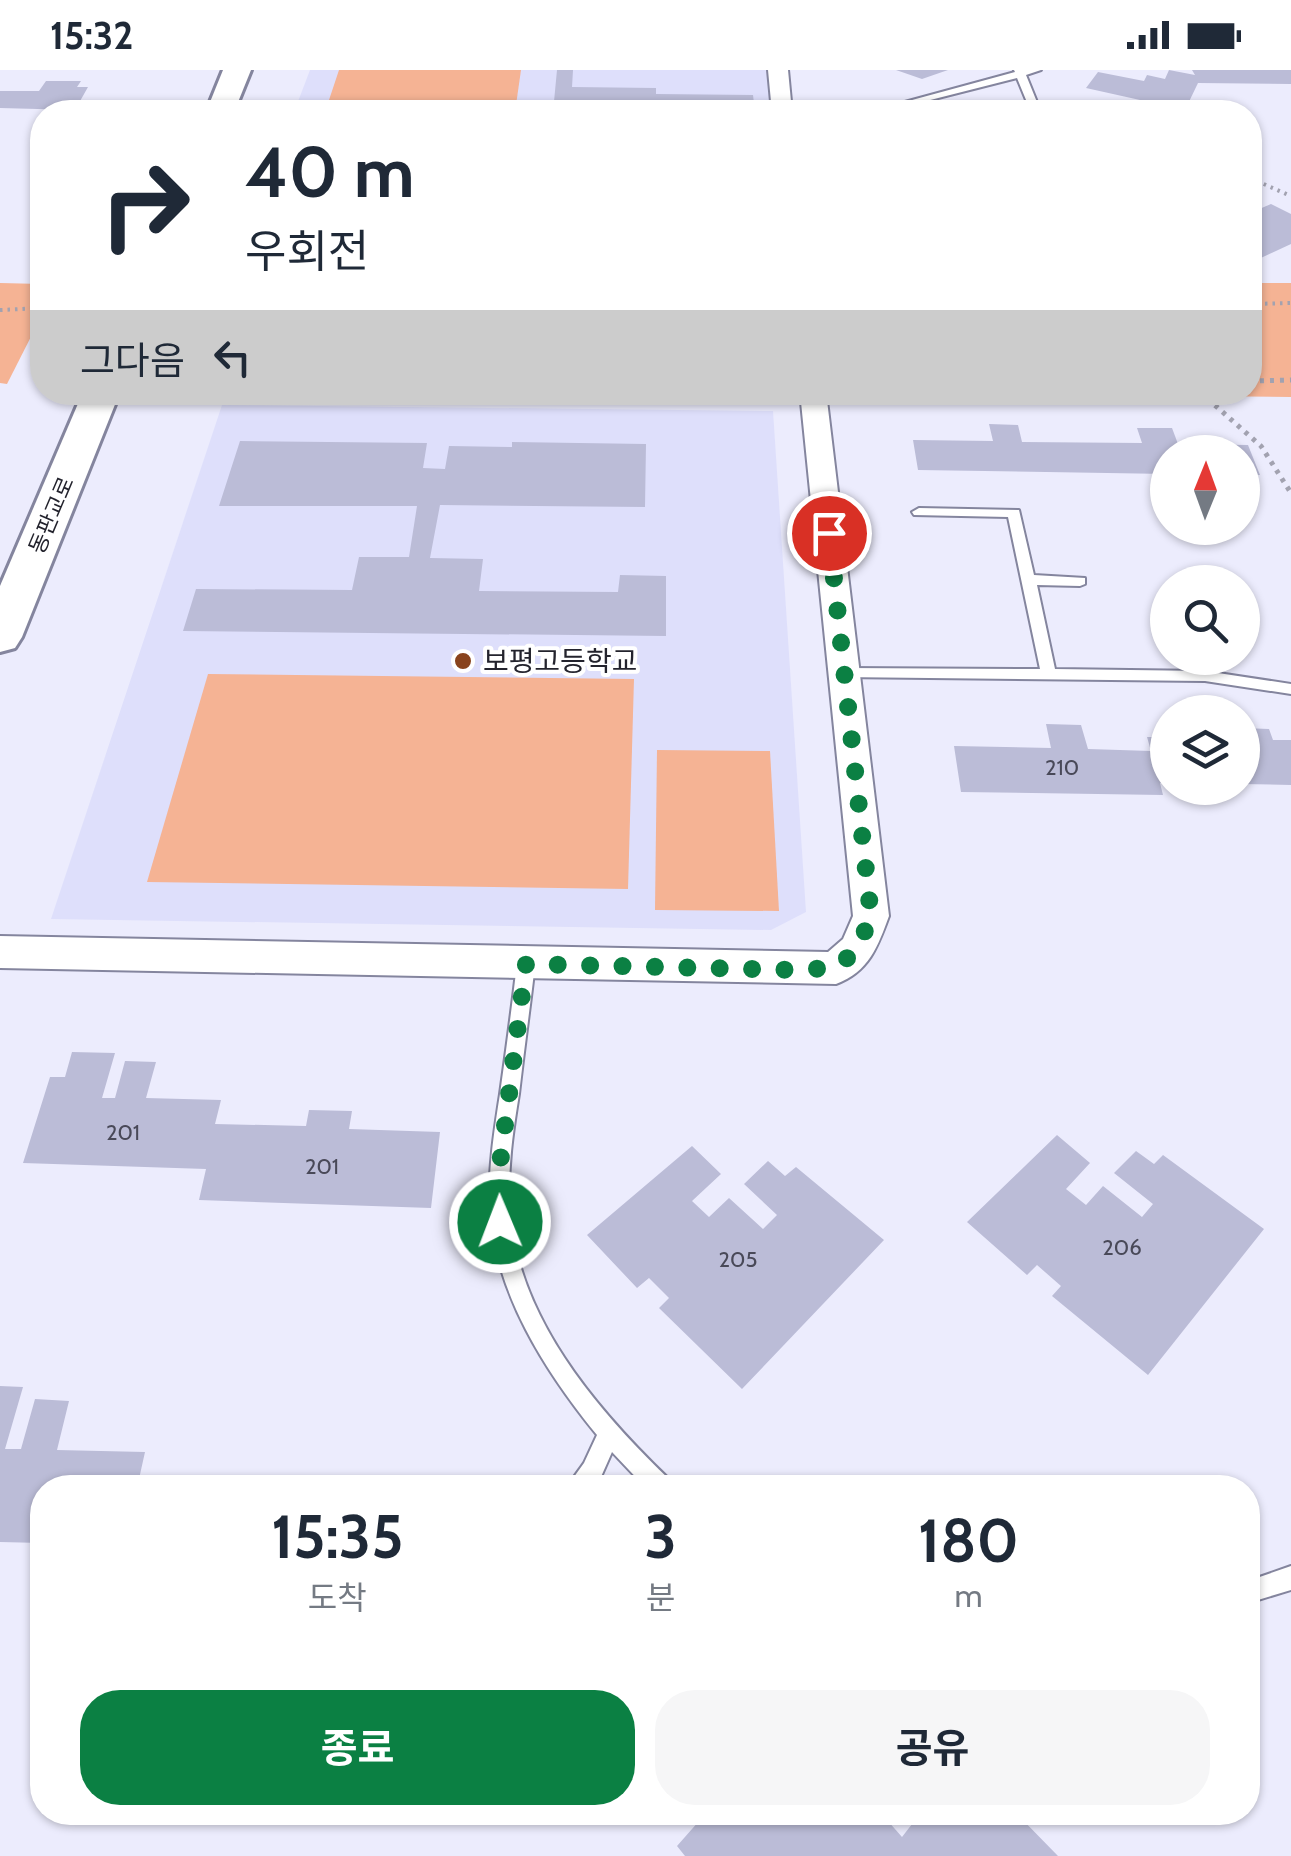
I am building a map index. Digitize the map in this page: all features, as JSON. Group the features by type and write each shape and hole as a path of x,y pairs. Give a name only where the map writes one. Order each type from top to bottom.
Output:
{"main road":[{"path":"225,100 238,70"},
{"name":"동판교로","path":"0,637 97,405"}],"street":[{"path":"778,70 781,100"},
{"path":"0,952 836,968 858,949 871,916 815,405"}],"lane":[{"path":"916,100 1036,70"},
{"path":"1019,72 1031,100"},
{"path":"919,512 1014,514 1049,675"},
{"path":"1028,580 1080,581"},
{"path":"844,673 1205,676 1291,689"},
{"path":"526,964 498,1179 500,1222 509,1263 531,1313 573,1388 625,1454 648,1475"},
{"path":"588,1475 609,1433"},
{"path":"1260,1588 1291,1578"}],"path":[{"path":"1262,183 1291,196"},
{"path":"1262,304 1291,303"},
{"path":"0,310 30,309"},
{"path":"1262,381 1291,380"},
{"path":"1215,405 1261,446 1291,493"}],"shaded area":[{"path":"310,70 768,70 772,100 299,100"},
{"path":"339,70 521,70 517,100 329,100"},
{"path":"0,283 30,284 30,339 7,384 0,383"},
{"path":"1262,283 1291,283 1291,397 1262,397"},
{"name":"보평고등학교","path":"222,405 773,411 806,912 771,930 51,919"},
{"path":"208,674 634,679 628,889 147,882"},
{"path":"657,750 770,751 779,911 655,910"}],"building":[{"path":"557,70 573,70 572,87 656,88 656,94 753,95 754,100 554,100"},
{"path":"896,70 948,70 922,79"},
{"path":"1169,70 1195,75 1192,70 1291,70 1291,84 1198,83 1190,100 1140,100 1086,88 1098,72 1144,81 1147,75 1165,79"},
{"path":"46,81 81,81 77,87 88,87 81,100 30,100 30,109 0,108 0,91 39,91"},
{"path":"1271,204 1291,214 1291,244 1262,257 1262,208"},
{"path":"989,424 1018,425 1022,442 1142,443 1137,428 1172,428 1175,435 1150,435 1150,474 918,470 913,440 993,441"},
{"path":"240,441 427,443 423,468 445,469 449,446 512,447 512,442 646,444 645,507 440,505 430,558 483,559 479,591 618,592 620,575 666,576 666,636 183,631 196,589 352,590 359,557 409,557 417,506 219,506"},
{"path":"1046,724 1081,725 1088,749 1150,751 1150,795 961,792 954,746 1051,748"},
{"path":"1260,729 1269,729 1273,740 1291,740 1291,785 1260,784"},
{"path":"72,1052 115,1053 102,1098 115,1098 125,1061 156,1062 146,1098 221,1100 215,1124 306,1126 309,1110 352,1111 349,1129 440,1132 431,1208 199,1200 206,1169 23,1163 50,1077 65,1077"},
{"path":"1057,1135 1090,1163 1066,1189 1086,1205 1103,1186 1142,1217 1153,1204 1114,1173 1136,1151 1154,1164 1163,1155 1264,1229 1148,1375 1052,1296 1061,1286 1037,1265 1027,1275 967,1222"},
{"path":"692,1146 721,1174 692,1201 709,1217 729,1198 763,1229 777,1215 744,1184 768,1161 785,1176 796,1167 884,1240 742,1389 659,1308 669,1298 649,1278 637,1288 587,1235"},
{"path":"0,1386 23,1387 5,1449 21,1449 35,1399 69,1401 57,1450 145,1452 140,1475 30,1475 30,1543 0,1542"},
{"path":"696,1825 891,1825 902,1837 911,1825 1028,1825 1058,1856 685,1856 677,1846"}],"place":[{"name":"보평고등학교","path":"463,661"}],"route":[{"path":"500,1222 498,1179 526,964 799,970 836,968 858,949 871,916 829,533"}]}
